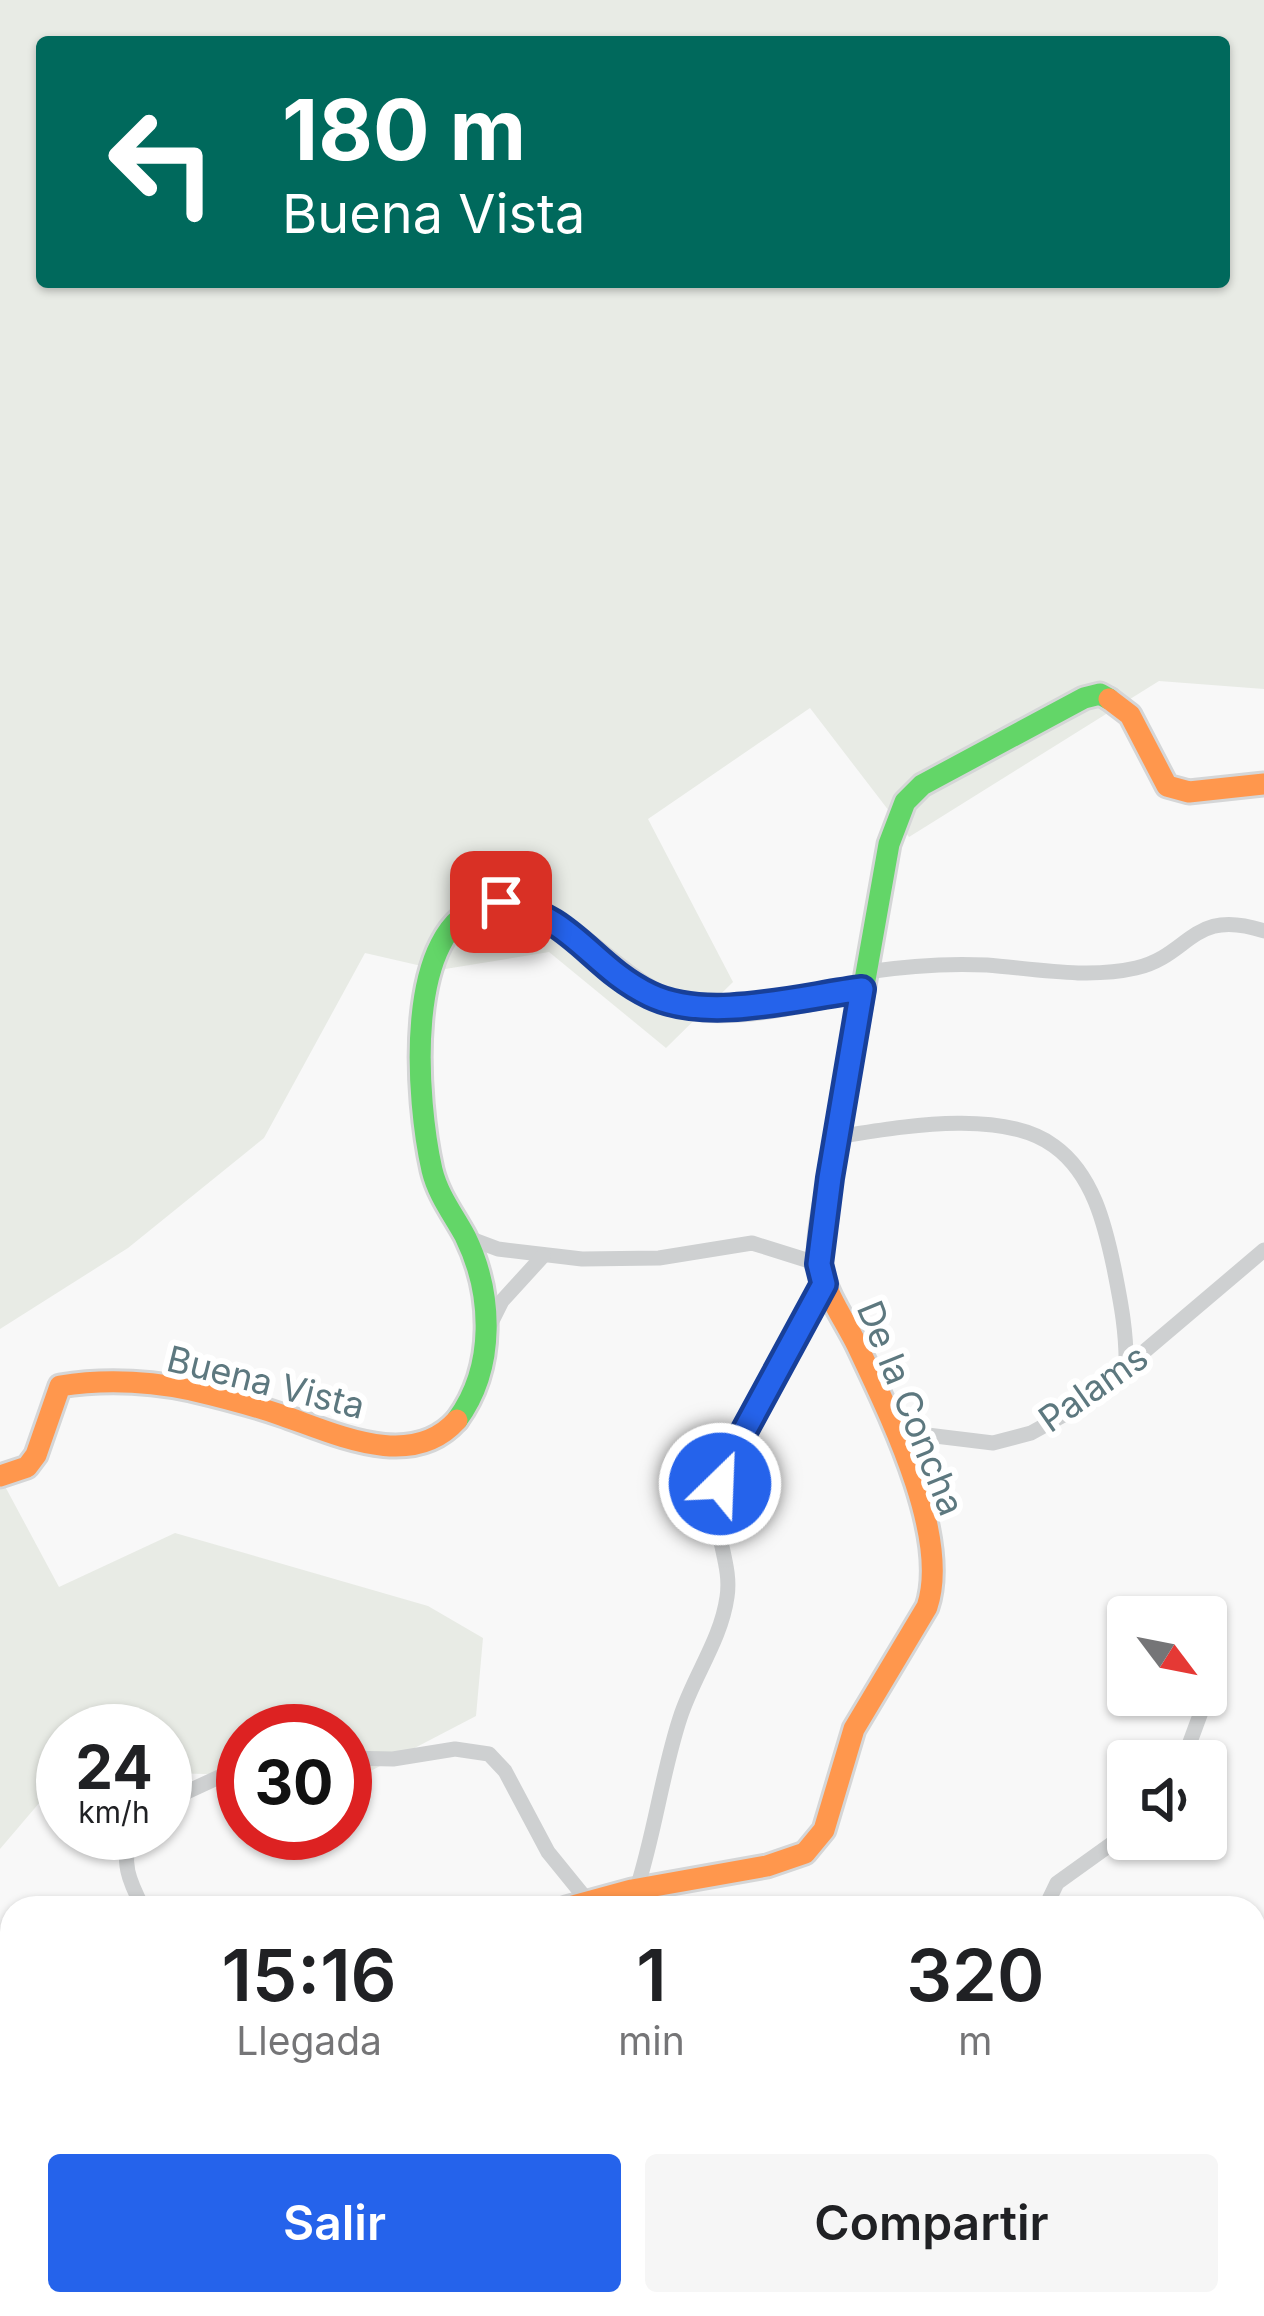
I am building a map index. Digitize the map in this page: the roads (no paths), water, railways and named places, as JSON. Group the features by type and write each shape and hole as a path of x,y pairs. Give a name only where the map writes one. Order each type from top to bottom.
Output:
{"street":[{"path":"637,1888 680,1718 711,1648 727,1596 720,1484 821,1274 836,1137 889,844 905,802 943,771 1100,694 1130,710 1165,784 1179,791 1264,784"},
{"name":"Buena Vista","path":"0,1476 26,1467 36,1456 55,1395 61,1386 81,1381 137,1383 220,1398 368,1443 429,1440 441,1436 465,1411 490,1327 466,1238 444,1204 433,1174 426,1136 423,1055 426,976 435,946 448,926 471,908 501,902 528,908 560,924 647,994 685,1007 713,1008 864,981"},
{"path":"864,981 939,964 1111,972 1142,967 1207,926 1235,925 1264,932"},
{"path":"836,1137 926,1126 993,1126 1054,1145 1094,1197 1107,1231 1125,1319 1126,1369"},
{"path":"466,1238 543,1256 659,1258 752,1243 821,1274"},
{"name":"Palams","path":"890,1424 919,1434 992,1442 1031,1433 1080,1406 1264,1250"},
{"path":"490,1327 502,1301 543,1256"},
{"name":"De la Concha","path":"623,1896 637,1888 723,1875 804,1853 819,1840 829,1823 835,1785 854,1728 902,1659 936,1582 932,1545 890,1424 821,1274"},
{"path":"372,1759 455,1749 489,1754 505,1772 573,1896"},
{"path":"1051,1896 1057,1883 1107,1847"},
{"path":"126,1860 137,1896"}]}
